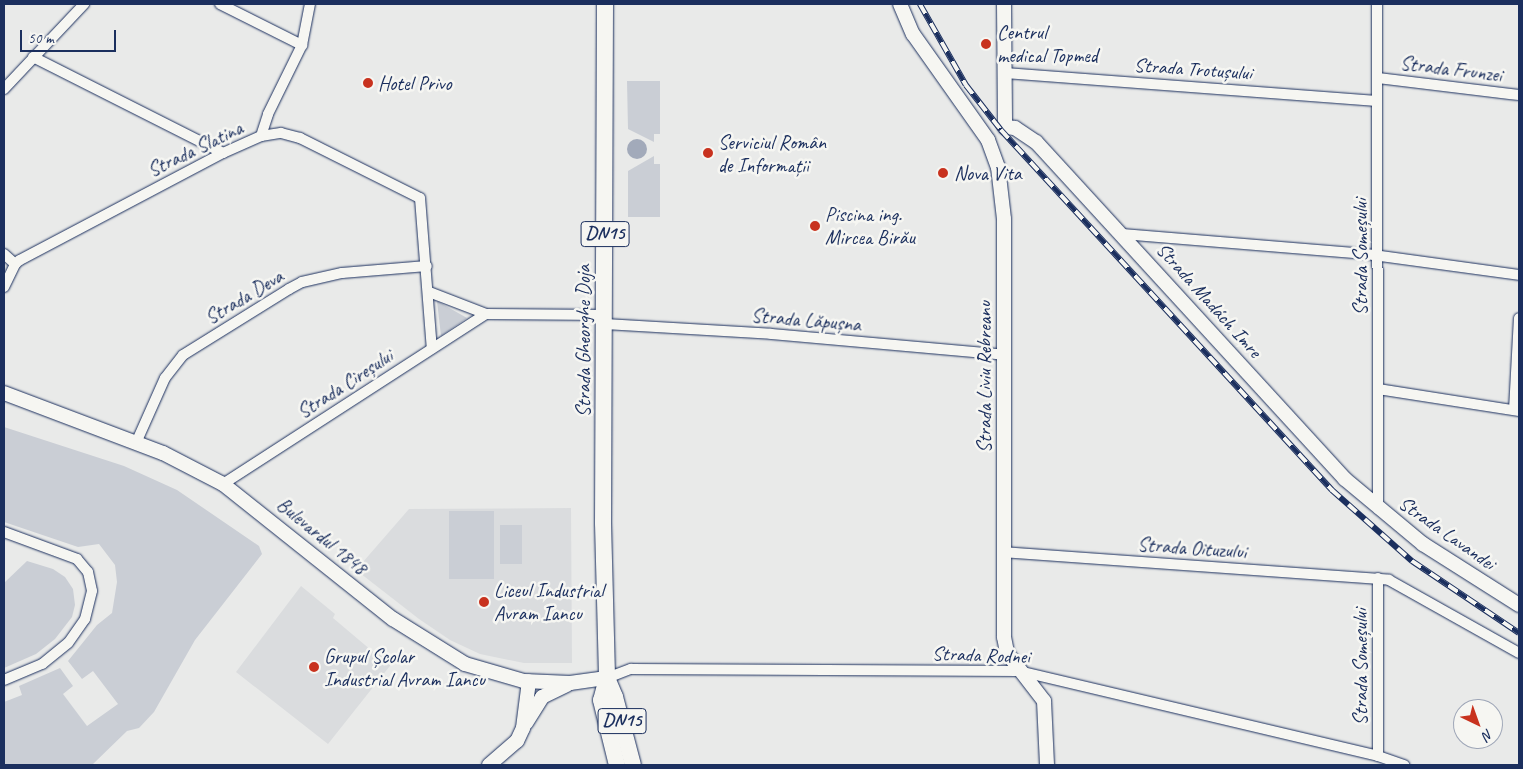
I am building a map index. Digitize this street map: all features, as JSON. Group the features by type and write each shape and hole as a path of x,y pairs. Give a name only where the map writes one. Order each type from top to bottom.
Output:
{"main road":[{"name":"Strada Gheorghe Doja","path":"605,4 603,523 607,678 601,700 617,765"},
{"name":"Strada Gheorghe Doja","path":"607,678 616,697 633,765"}],"street":[{"path":"4,89 84,4"},
{"path":"220,4 302,45"},
{"path":"261,136 268,114 302,45 310,4"},
{"name":"Strada Liviu Rebreanu","path":"900,4 913,34 988,140 998,167 1004,219 1004,637 1007,654 1018,670 1036,687 1044,701 1047,765"},
{"path":"988,140 1005,127 1004,4"},
{"name":"Strada Someșului","path":"1377,4 1378,509"},
{"path":"33,57 223,153"},
{"name":"Strada Trotușului","path":"1006,73 1377,101"},
{"name":"Strada Frunzei","path":"1378,78 1519,95"},
{"name":"Strada Madách Imre","path":"1005,127 1018,130 1036,142 1345,479 1378,509"},
{"name":"Strada Slatina","path":"14,264 223,153 261,136 281,133 300,138 420,198 427,266"},
{"path":"1122,234 1378,256 1519,275"},
{"path":"4,254 14,264 4,287"},
{"path":"427,266 432,349"},
{"name":"Strada Deva","path":"136,443 165,378 184,355 290,289 302,282 342,273 427,266"},
{"path":"429,292 486,314"},
{"name":"Strada Lăpușna","path":"486,314 605,320 1005,355"},
{"name":"Strada Cireșului","path":"223,484 486,314"},
{"path":"1378,389 1517,410 1519,318"},
{"name":"Bulevardul 1848","path":"6,396 163,453 223,484 393,619 442,652 488,672 529,681 570,684 607,678"},
{"name":"Strada Lavandei","path":"1378,509 1469,575 1519,605"},
{"path":"4,532 77,559 88,572 92,591 85,619 68,643 42,664 4,680"},
{"name":"Strada Oituzului","path":"1003,552 1378,578 1401,584 1519,653"},
{"name":"Strada Someșului","path":"1378,578 1378,756"},
{"name":"Strada Rodnei","path":"607,678 631,669 1018,670 1378,756 1404,765"},
{"path":"523,728 529,681"},
{"path":"490,765 511,748 542,697 570,684"}],"shaded area":[{"path":"627,81 660,81 660,134 654,134 654,142 628,129"},
{"path":"654,156 654,164 660,164 660,217 628,217 628,171"},
{"path":"437,301 467,318 441,336"},
{"path":"4,427 124,466 177,490 259,546 262,554 195,640 154,712 139,728 127,731 92,765 4,765 4,702 22,695 19,686 60,668 73,686 63,694 87,726 118,704 93,671 82,679 68,661 97,625 112,613 117,582 115,565 99,544 78,547 4,522"},
{"name":"Liceul Industrial Avram Iancu","path":"571,508 572,663 524,663 480,654 450,640 419,619 356,570 409,509"},
{"path":"449,511 494,511 494,579 449,579"},
{"path":"500,525 522,525 522,564 500,564"},
{"path":"27,561 53,569 65,577 73,589 75,605 72,617 55,639 36,654 4,668 4,583"},
{"name":"Grupul Școlar Industrial Avram Iancu","path":"301,586 335,614 333,618 378,656 382,652 393,662 328,744 236,672"}],"water":[{"path":"637,139 644,142 647,149 644,156 637,159 630,156 627,149 630,142"}],"railway":[{"path":"920,4 966,85 1001,130 1332,490 1412,561 1519,633"}],"place":[{"name":"Centrul medical Topmed","path":"986,44"},
{"name":"Hotel Privo","path":"368,83"},
{"name":"Serviciul Român de Informații","path":"708,153"},
{"name":"Nova Vita","path":"943,173"},
{"name":"Piscina ing. Mircea Birău","path":"815,226"},
{"name":"Liceul Industrial Avram Iancu","path":"484,602"},
{"name":"Grupul Școlar Industrial Avram Iancu","path":"314,667"}]}
